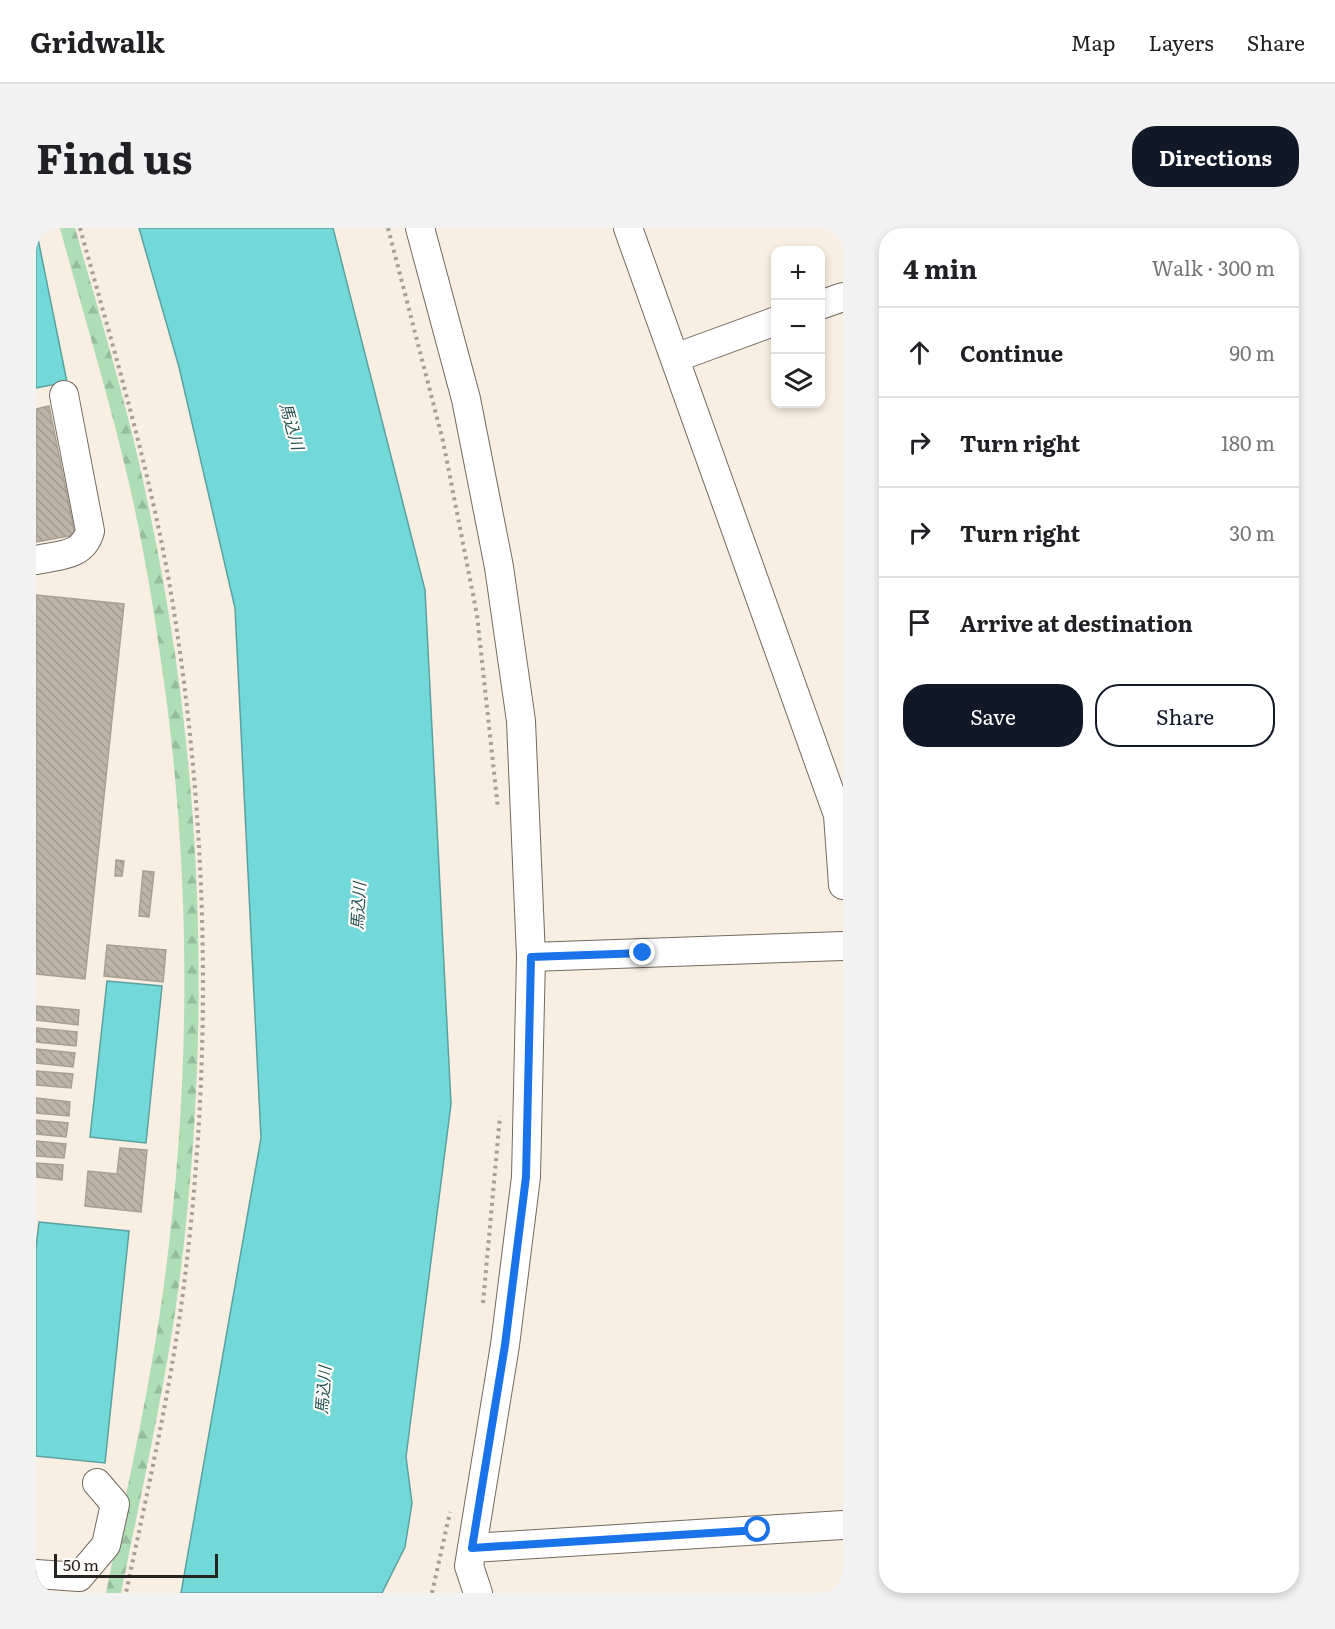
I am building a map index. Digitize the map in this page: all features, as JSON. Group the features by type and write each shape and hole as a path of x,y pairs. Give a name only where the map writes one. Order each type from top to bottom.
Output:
{"street":[{"path":"420,228 466,399 499,567 521,721 531,957 526,1177 505,1345 469,1566 478,1593"},
{"path":"628,228 837,815 843,885"},
{"path":"825,303 843,297"},
{"path":"675,358 771,323"},
{"path":"36,560 76,551 88,540 90,531 64,395"},
{"path":"531,957 843,946"},
{"path":"36,1574 79,1577 106,1545 115,1504 97,1483"},
{"path":"472,1548 843,1525"}],"path":[{"path":"80,228 134,424 169,584 189,723 202,886 204,980 202,1062 197,1155 189,1237 168,1387 126,1593"},
{"path":"388,228 443,441 477,615 498,814"},
{"path":"483,1303 501,1106"},
{"path":"432,1593 452,1507"}],"green space":[{"path":"60,228 75,228 111,354 150,513 171,626 185,734 197,893 198,1053 187,1213 166,1368 121,1593 106,1593 151,1368 173,1213 183,1053 183,893 171,733 146,568 121,451"}],"water":[{"name":"馬込川","path":"139,228 333,228 425,590 451,1104 406,1457 412,1503 405,1547 382,1593 181,1593 261,1138 235,608 179,367"},
{"path":"36,229 67,382 36,388"},
{"path":"107,981 162,986 146,1143 90,1137"},
{"path":"39,1222 129,1231 105,1463 36,1456 36,1248"}],"building":[{"path":"49,406 75,535 36,542 36,409"},
{"path":"36,595 124,604 85,979 36,974"},
{"path":"116,860 124,861 122,876 115,876"},
{"path":"143,871 154,872 149,917 139,916"},
{"path":"107,945 166,950 163,982 104,976"},
{"path":"36,1006 79,1010 78,1025 36,1020"},
{"path":"36,1028 77,1032 76,1046 36,1042"},
{"path":"36,1049 75,1053 73,1067 36,1063"},
{"path":"36,1071 73,1074 71,1088 36,1085"},
{"path":"36,1098 70,1102 69,1116 36,1113"},
{"path":"36,1120 68,1123 66,1137 36,1134"},
{"path":"36,1141 66,1144 64,1158 36,1156"},
{"path":"120,1148 147,1150 141,1212 85,1206 88,1171 117,1174"},
{"path":"36,1163 63,1165 62,1180 36,1177"}],"route":[{"path":"643,953 531,957 526,1177 505,1345 472,1548 758,1530"}]}
